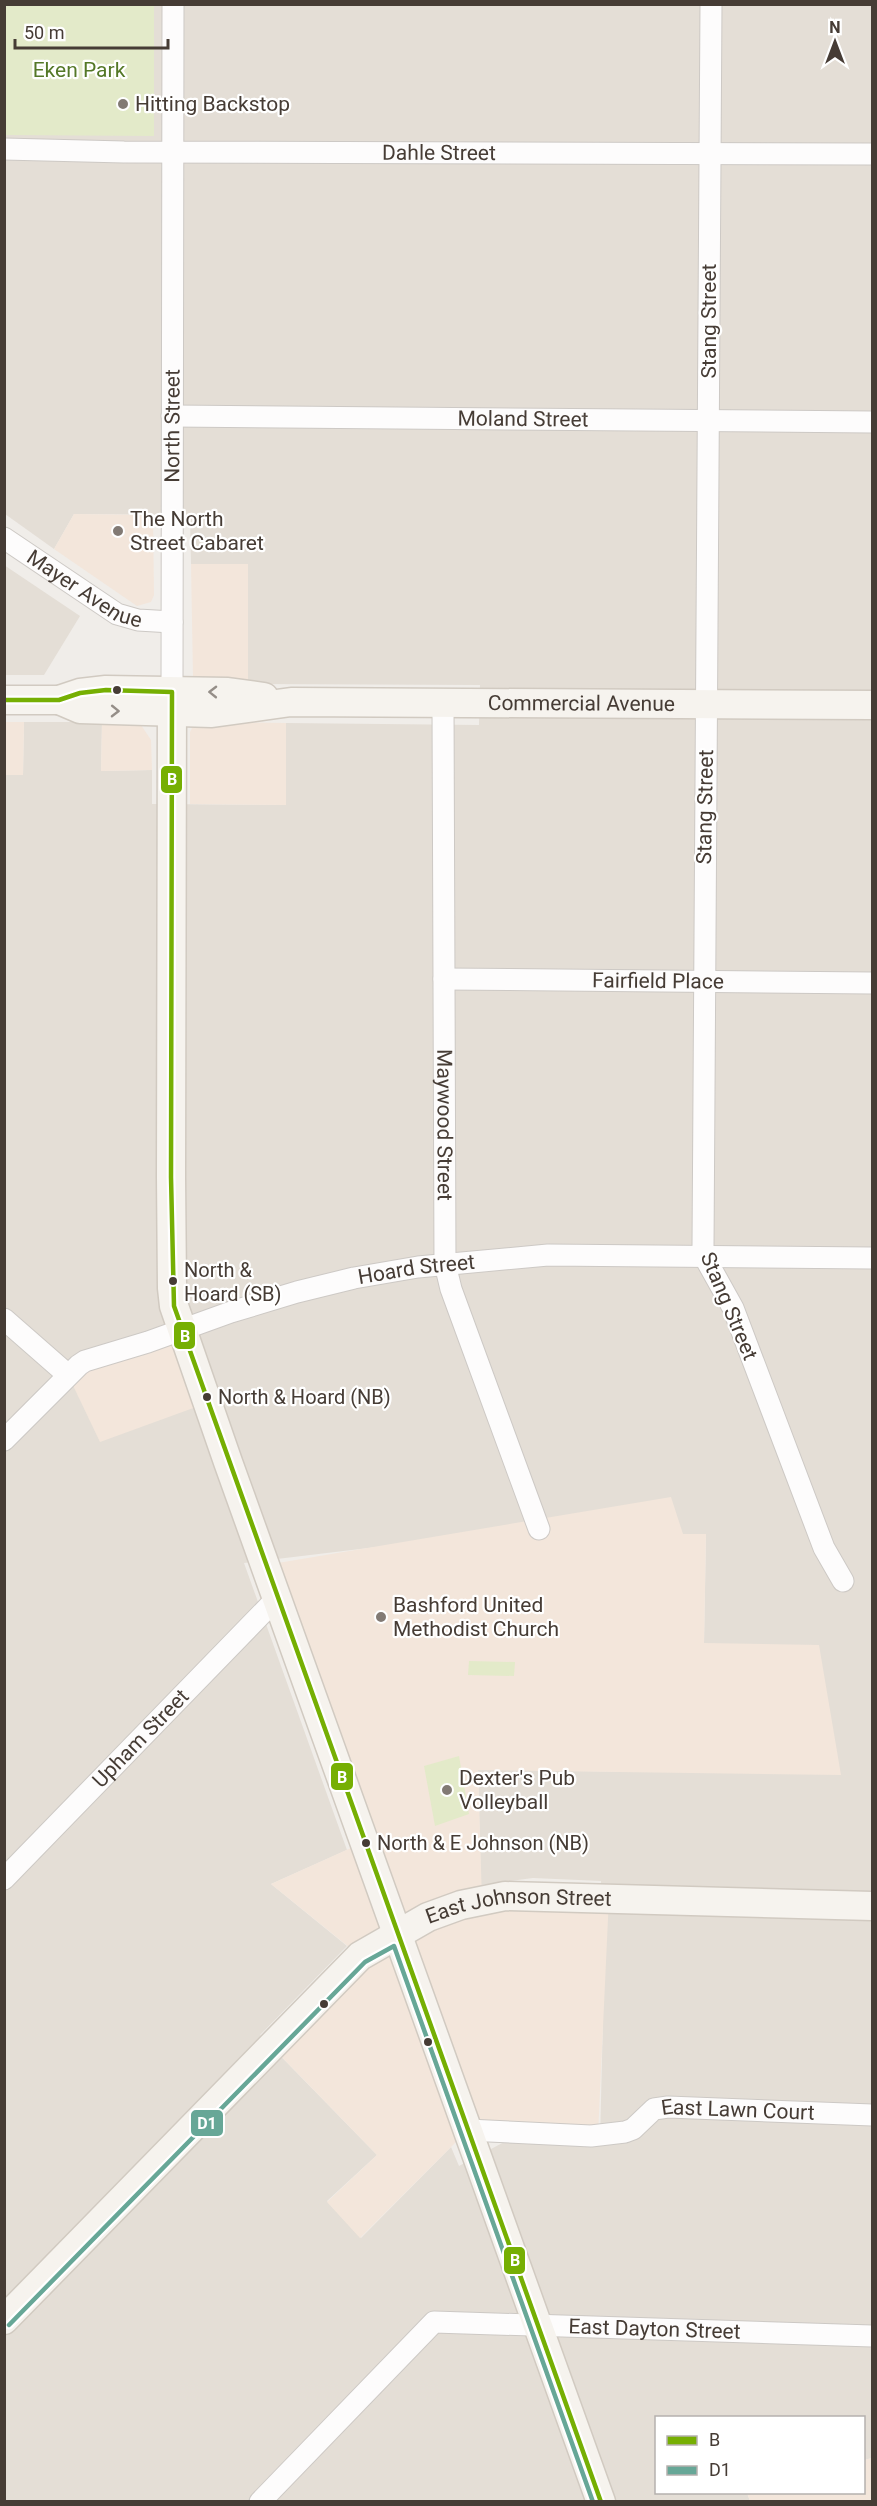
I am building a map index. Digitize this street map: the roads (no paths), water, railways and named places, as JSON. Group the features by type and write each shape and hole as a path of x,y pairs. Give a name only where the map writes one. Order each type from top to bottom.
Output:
{"street":[{"name":"North Street","path":"172,4 172,1288 174,1306 601,2502"},
{"name":"Stang Street","path":"711,4 703,982 704,1257 733,1308 824,1548 843,1581"},
{"name":"Dahle Street","path":"4,149 172,152 873,154"},
{"name":"Moland Street","path":"172,416 873,422"},
{"name":"Mayer Avenue","path":"4,538 117,614 138,620 172,622"},
{"name":"Commercial Avenue","path":"4,700 59,700 80,709 172,702 228,712 291,702 873,705"},
{"name":"Maywood Street","path":"443,702 444,1264 451,1289 539,1529"},
{"name":"Fairfield Place","path":"444,979 873,983"},
{"name":"Hoard Street","path":"4,1440 68,1375 85,1361 297,1292 354,1278 444,1264 548,1255 873,1258"},
{"path":"4,1319 68,1375"},
{"name":"Upham Street","path":"4,1879 278,1597"},
{"name":"East Johnson Street","path":"4,2320 360,1956 428,1917 450,1909 506,1896 873,1906"},
{"name":"East Lawn Court","path":"468,2130 591,2136 625,2132 633,2129 654,2109 668,2108 873,2115"},
{"name":"East Dayton Street","path":"260,2502 434,2322 873,2336"}],"place":[{"name":"Hitting Backstop","path":"123,104"},
{"name":"The North Street Cabaret","path":"118,531"},
{"name":"North & Hoard (SB)","path":"173,1281"},
{"name":"North & Hoard (NB)","path":"207,1397"},
{"name":"Bashford United Methodist Church","path":"381,1617"},
{"name":"Dexter's Pub Volleyball","path":"447,1790"},
{"name":"North & E Johnson (NB)","path":"366,1843"}],"park label":[{"name":"Eken Park","path":"79,70"}]}
